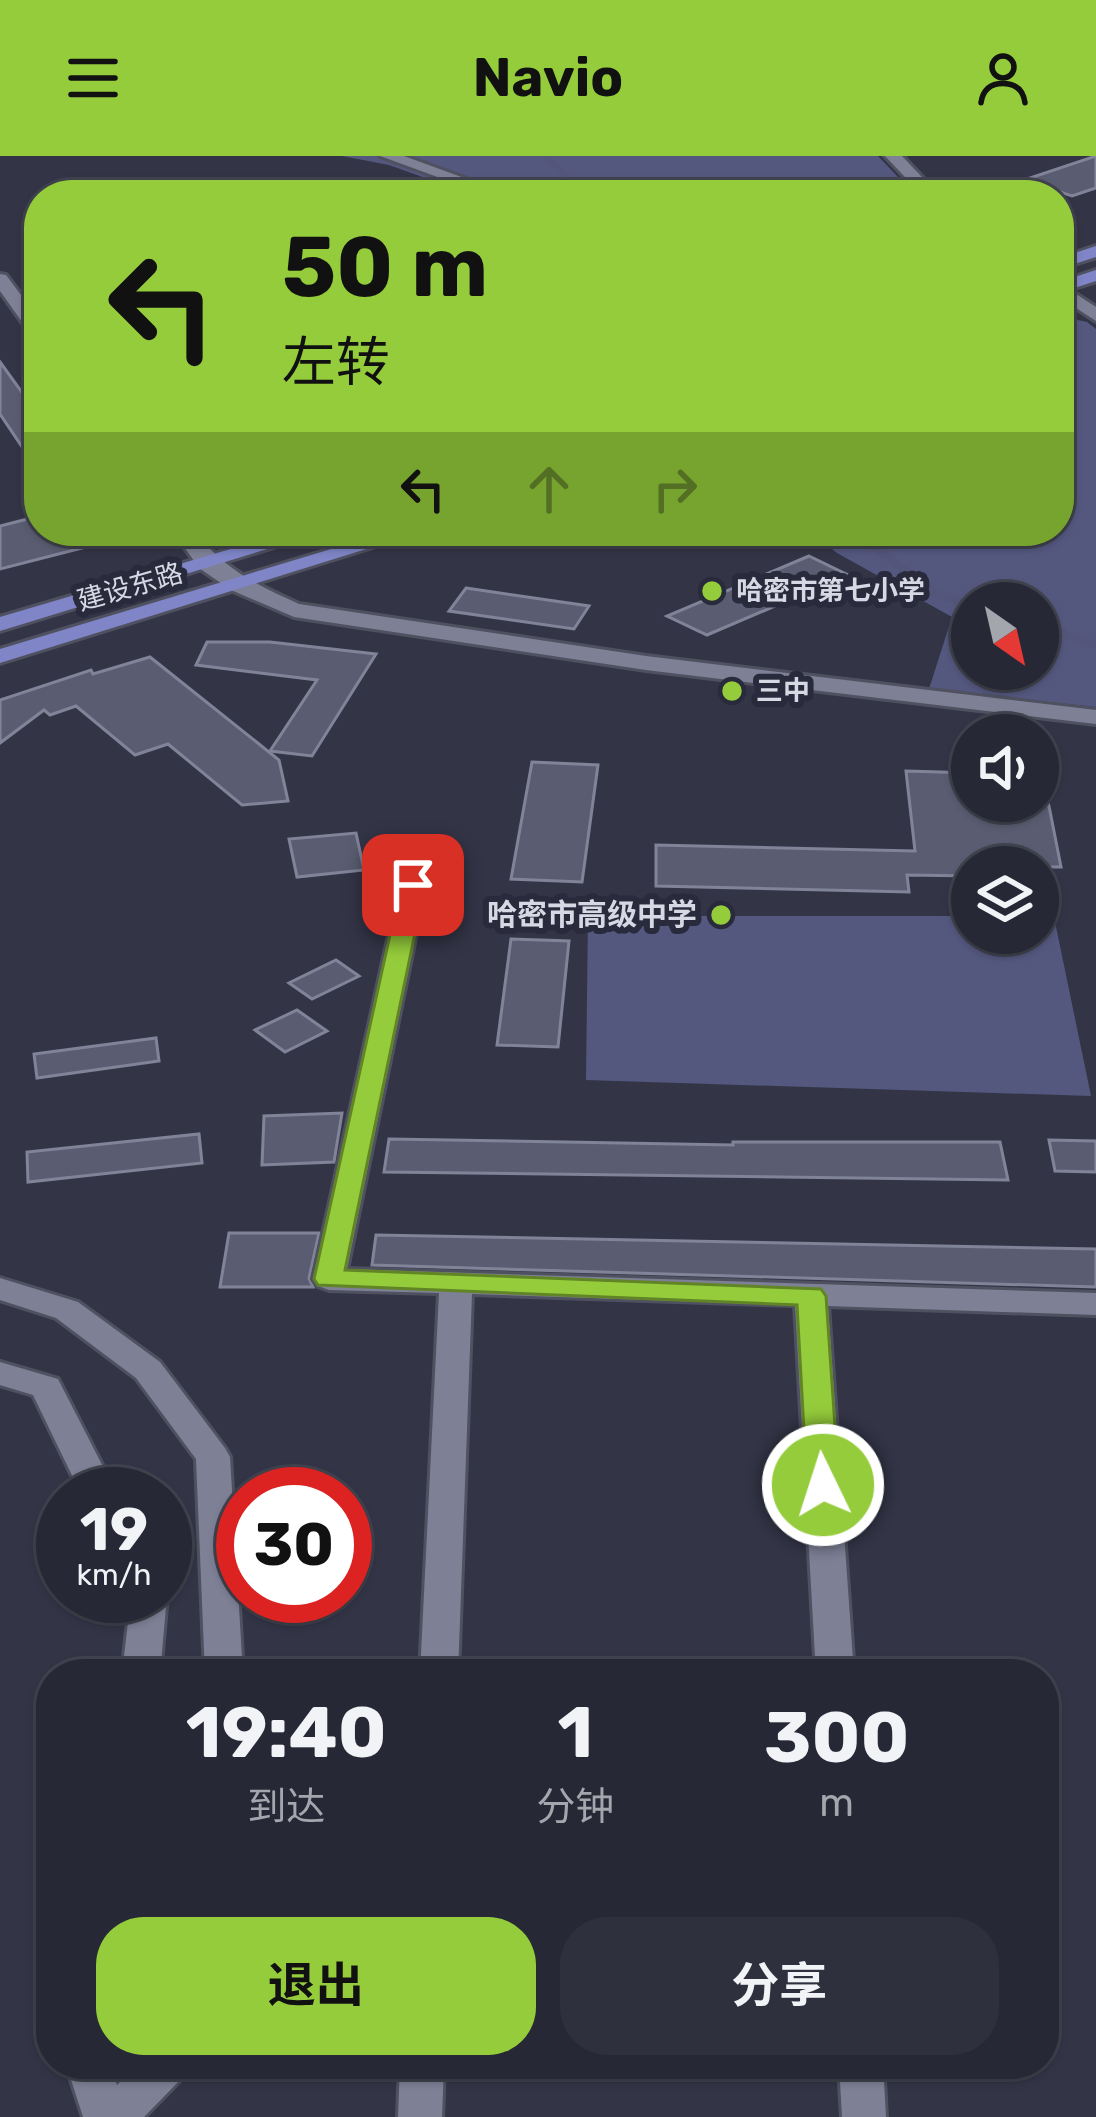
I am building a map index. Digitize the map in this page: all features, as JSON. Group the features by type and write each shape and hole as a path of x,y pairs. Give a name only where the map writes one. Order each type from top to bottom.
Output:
{"main road":[{"name":"建设东路","path":"0,624 265,546"},
{"name":"建设东路","path":"0,656 365,546"}],"street":[{"path":"388,156 459,180"},
{"path":"893,156 916,180"},
{"path":"0,279 24,312"},
{"path":"195,546 207,563 239,585 294,610 371,625 1096,717"},
{"path":"413,885 328,1279 1096,1304"},
{"path":"440,1659 456,1283"},
{"path":"0,1289 67,1310 148,1370 213,1457 223,1659"},
{"path":"811,1296 834,1659"},
{"path":"0,1373 46,1387 86,1467"},
{"path":"142,1659 146,1623"},
{"path":"93,2079 104,2117"},
{"path":"114,2117 151,2079"},
{"path":"420,2117 421,2079"},
{"path":"862,2079 864,2117"}],"shaded area":[{"path":"342,156 878,156 901,180 431,180"},
{"path":"1074,319 1087,322 1096,329 1096,707 929,689 951,620 951,690 1059,690 1059,582 951,582 951,616 828,546 1074,546"},
{"path":"588,916 951,916 951,954 1059,954 1059,941 1091,1096 586,1080"}],"building":[{"path":"1096,156 1096,188 1074,195 1074,180 1024,180"},
{"path":"0,362 24,395 24,450 0,414"},
{"path":"24,520 24,546 90,546 0,569 0,526"},
{"path":"809,556 848,575 707,635 667,616"},
{"path":"466,588 589,606 574,629 449,611"},
{"path":"207,642 270,642 376,654 312,756 270,751 317,680 196,665"},
{"path":"150,657 279,760 288,801 242,805 168,744 135,755 76,706 50,715 44,710 0,743 0,700 91,670 93,674"},
{"path":"532,762 598,765 582,882 511,879"},
{"path":"906,771 951,772 951,822 1052,822 1057,846 951,846 951,876 907,875 909,892 656,886 656,845 915,851"},
{"path":"356,833 364,870 297,877 289,839"},
{"path":"511,939 569,941 558,1047 497,1045"},
{"path":"336,960 359,976 312,999 289,983"},
{"path":"297,1010 327,1031 285,1052 255,1030"},
{"path":"156,1038 159,1061 37,1078 34,1054"},
{"path":"342,1113 334,1162 262,1165 264,1116"},
{"path":"199,1134 202,1163 28,1182 27,1152"},
{"path":"389,1139 733,1145 1000,1142 1008,1180 384,1172"},
{"path":"1049,1140 1096,1141 1096,1172 1055,1171"},
{"path":"229,1233 319,1233 309,1278 313,1287 220,1287"},
{"path":"376,1235 1096,1249 1096,1287 372,1265"}],"waterway":[{"path":"546,156 569,180"},
{"path":"873,546 936,594 951,599"},
{"path":"1059,633 1096,645"}],"place":[{"name":"哈密市第七小学","path":"712,591"},
{"name":"三中","path":"732,691"},
{"name":"哈密市高级中学","path":"721,915"}],"route":[{"path":"413,885 328,1279 811,1296 823,1485"}]}
